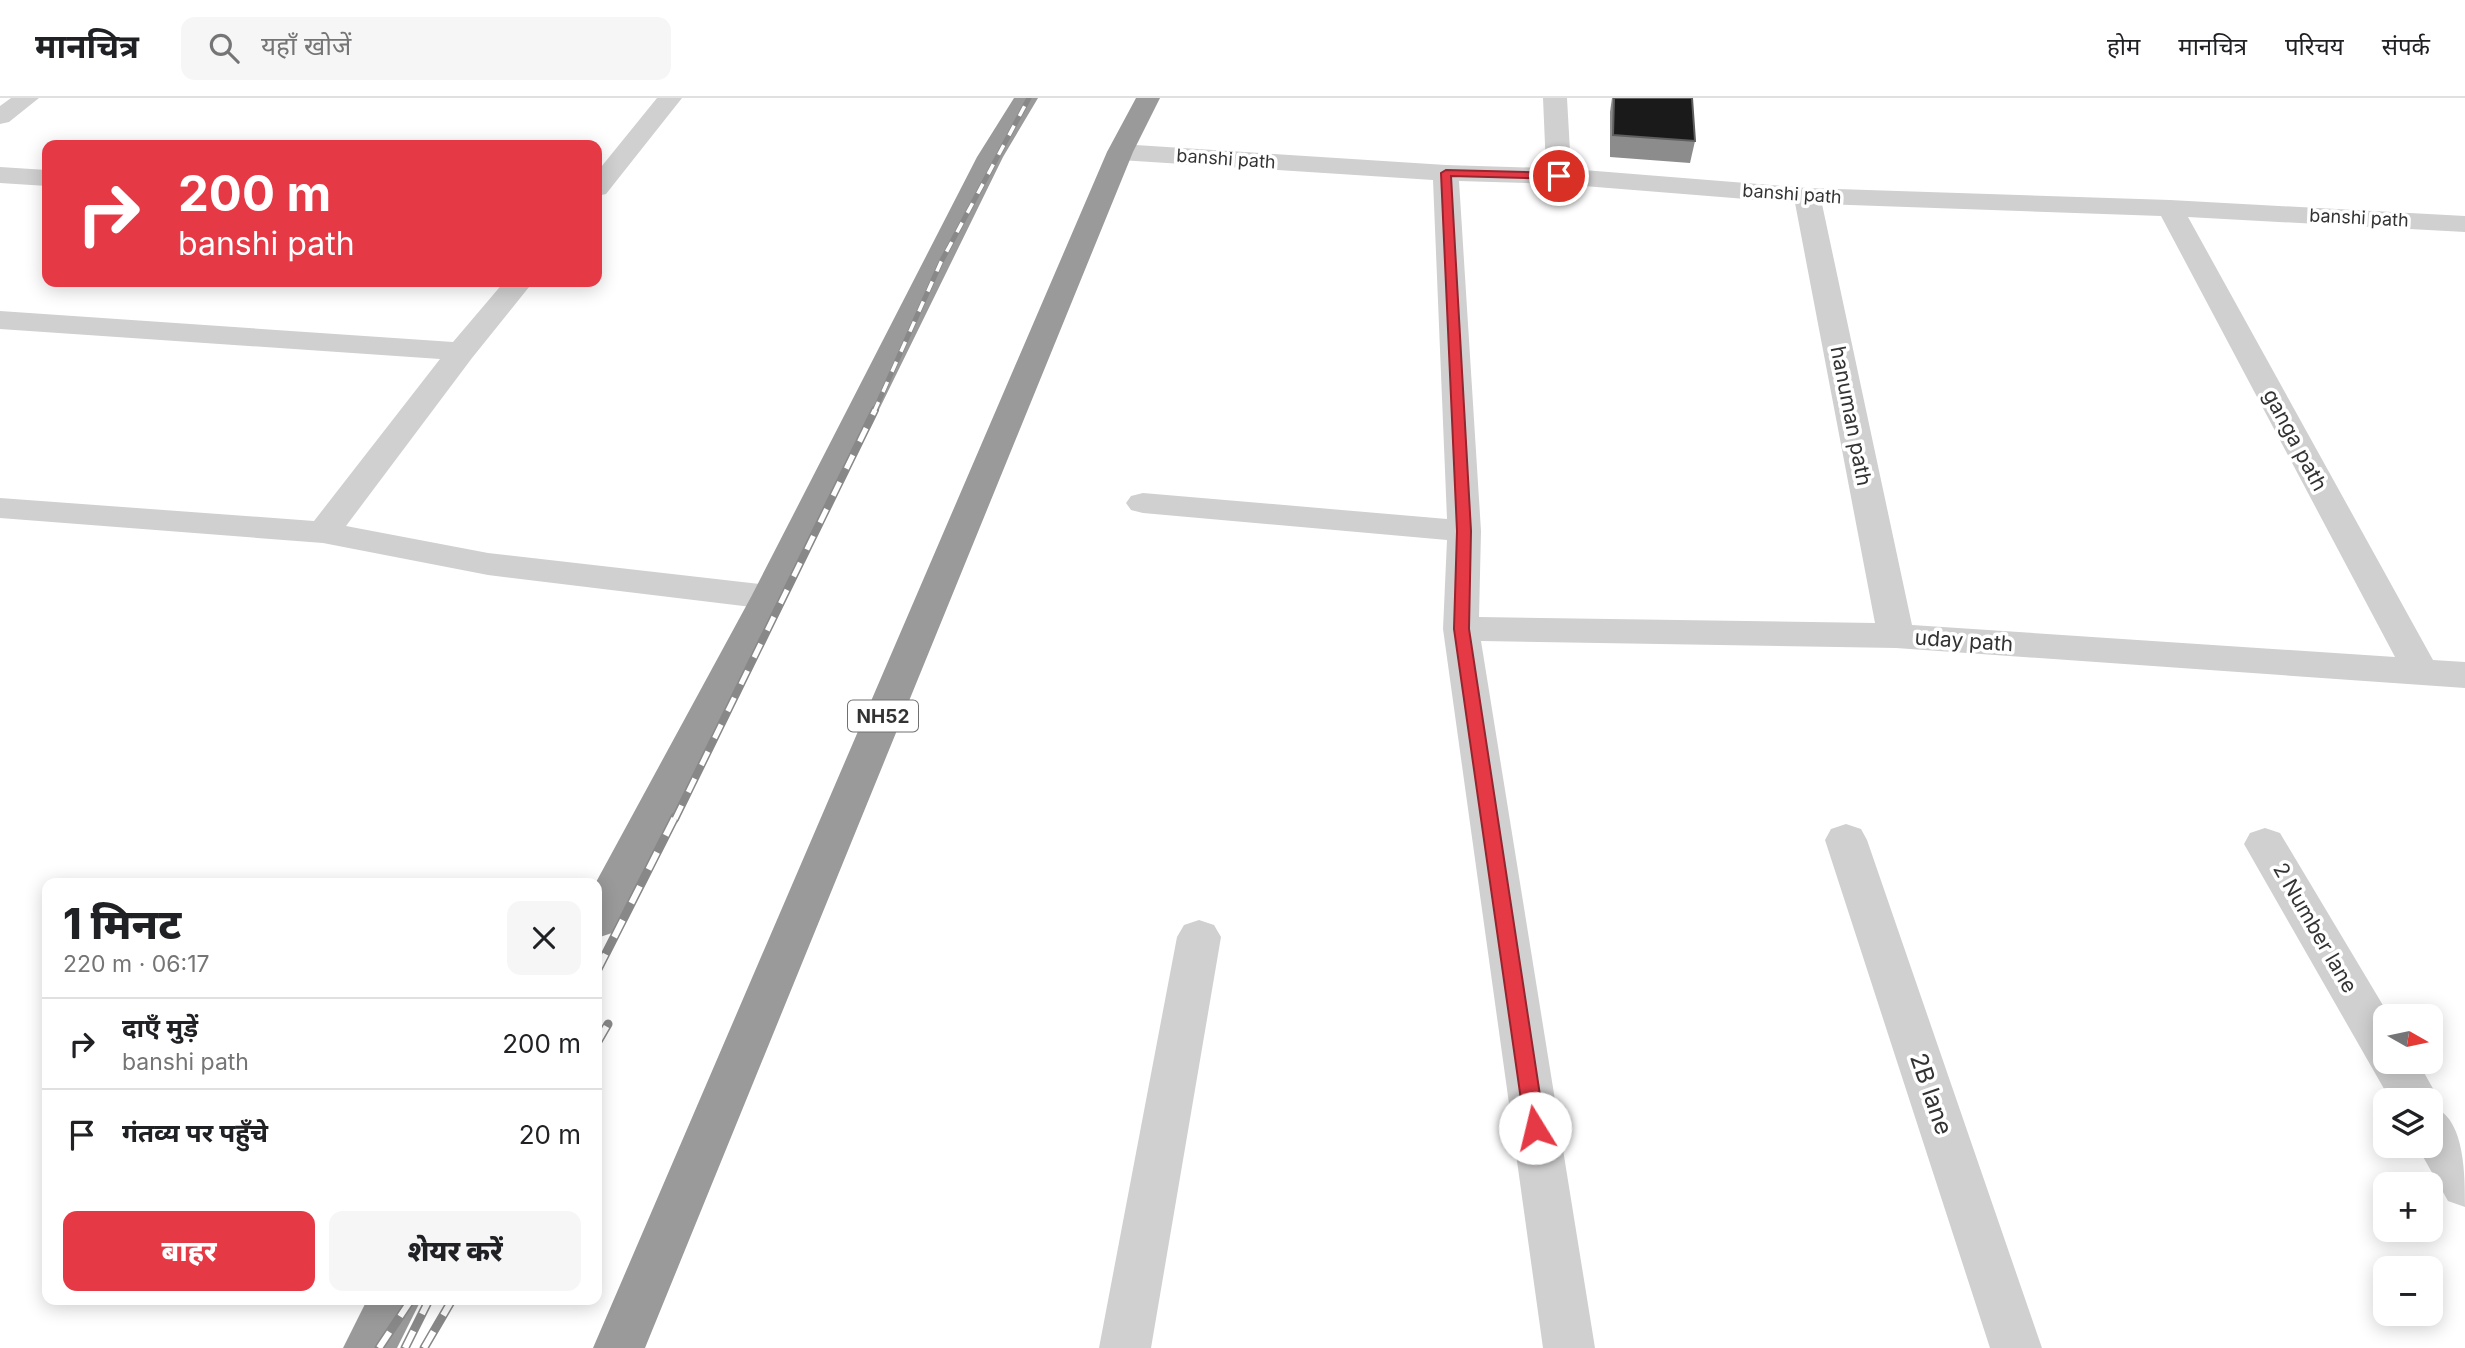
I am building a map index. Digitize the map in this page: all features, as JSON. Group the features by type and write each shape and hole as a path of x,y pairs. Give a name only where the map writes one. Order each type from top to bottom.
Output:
{"highway":[{"path":"602,912 769,597 990,157 1026,98"},
{"name":"NH52","path":"619,1348 1120,152 1148,98"},
{"path":"369,1348 392,1305"}],"street":[{"path":"0,117 27,98"},
{"path":"602,182 670,98"},
{"path":"1555,98 1559,176"},
{"name":"banshi path","path":"1120,152 1446,173 1559,176 1807,196 2170,208 2461,226"},
{"path":"1446,173 1464,531 1461,629 1569,1348"},
{"path":"0,175 42,178"},
{"name":"hanuman path","path":"1807,196 1896,636"},
{"name":"ganga path","path":"2170,208 2421,672"},
{"path":"323,532 461,352 515,287"},
{"path":"0,320 461,352"},
{"path":"1143,503 1464,531"},
{"path":"0,508 323,532 488,564 769,597"},
{"name":"uday path","path":"1461,629 1896,636 2465,675"},
{"name":"2B lane","path":"1846,840 2016,1348"},
{"name":"2 Number lane","path":"2265,844 2373,1028"},
{"path":"1125,1348 1199,937"},
{"path":"2443,1147 2465,1185"}],"building":[{"path":"1614,98 1692,98 1695,141 1613,135"}],"railway":[{"path":"874,412 941,262 1029,98"},
{"path":"675,819 875,410"},
{"path":"602,961 675,817"},
{"path":"602,1034 608,1024"},
{"path":"379,1348 408,1305"},
{"path":"405,1348 426,1305"},
{"path":"424,1348 449,1305"}],"route":[{"path":"1535,1128 1461,629 1464,531 1446,173 1559,176"}]}
